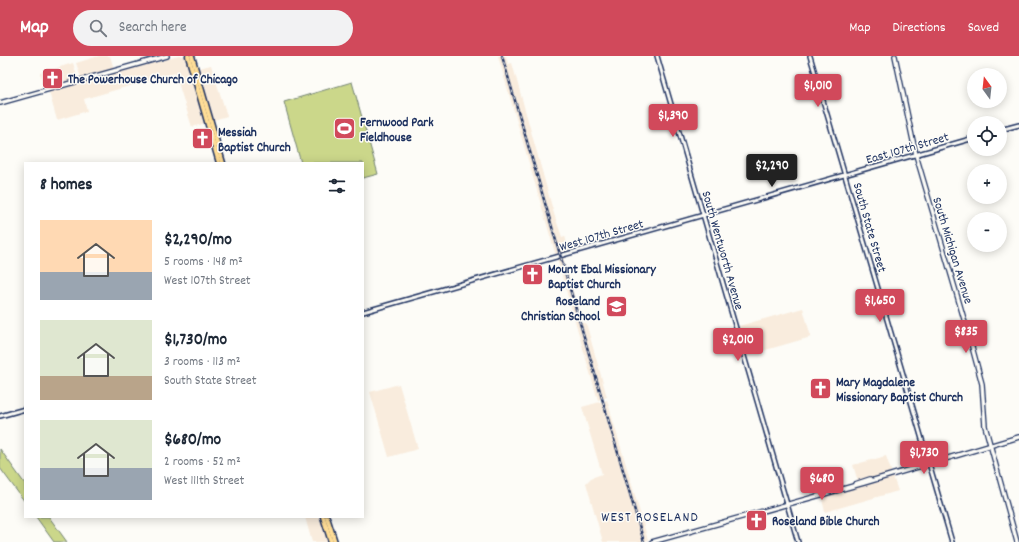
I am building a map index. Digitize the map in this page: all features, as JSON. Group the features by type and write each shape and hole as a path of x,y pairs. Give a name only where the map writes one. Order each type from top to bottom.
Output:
{"main road":[{"path":"0,103 166,56"},
{"path":"188,56 219,162"},
{"path":"192,56 223,162"},
{"name":"South Michigan Avenue","path":"895,56 916,155 972,343 982,384 984,421 1017,542"},
{"path":"652,542 1019,437"},
{"path":"323,518 331,542"},
{"path":"327,518 335,542"}],"street":[{"name":"South Wentworth Avenue","path":"657,56 798,542"},
{"name":"South State Street","path":"810,56 952,542"},
{"path":"1007,128 1019,125"},
{"name":"East 107th Street","path":"845,175 967,140"},
{"name":"West 107th Street","path":"364,312 845,175"},
{"path":"0,416 24,409"}],"shaded area":[{"path":"99,56 110,56 114,69 81,78 76,63"},
{"path":"179,56 186,56 206,123 192,127 175,73 84,99 87,111 57,120 49,92"},
{"path":"498,56 506,56 508,64 512,63 554,214 562,237 565,236 569,252 556,256"},
{"path":"73,63 78,79 45,88 40,73"},
{"path":"211,65 227,116 214,120 199,68"},
{"path":"563,257 582,323 586,323 607,397 598,400 557,259"},
{"path":"803,308 811,337 748,355 739,326"},
{"path":"399,384 418,449 389,457 370,392"},
{"path":"607,400 648,540 642,542 603,542 586,483 591,478 602,474 582,407"},
{"path":"886,456 898,491 825,512 821,495 859,485 853,465"},
{"path":"305,518 321,518 328,542 312,542"}],"green space":[{"path":"352,82 378,174 364,178 364,162 301,162 284,102"},
{"path":"0,449 24,483 24,501 0,468"},
{"path":"37,518 50,518 67,542 54,542"}],"railway":[{"path":"502,56 644,542"}],"place":[{"name":"The Powerhouse Church of Chicago","path":"53,78"},
{"name":"Fernwood Park Fieldhouse","path":"344,128"},
{"name":"Messiah Baptist Church","path":"202,138"},
{"name":"Mount Ebal Missionary Baptist Church","path":"533,275"},
{"name":"Roseland Christian School","path":"616,307"},
{"name":"Mary Magdalene Missionary Baptist Church","path":"820,388"},
{"name":"Roseland Bible Church","path":"757,520"}],"district":[{"name":"WEST ROSELAND","path":"650,516"}]}
